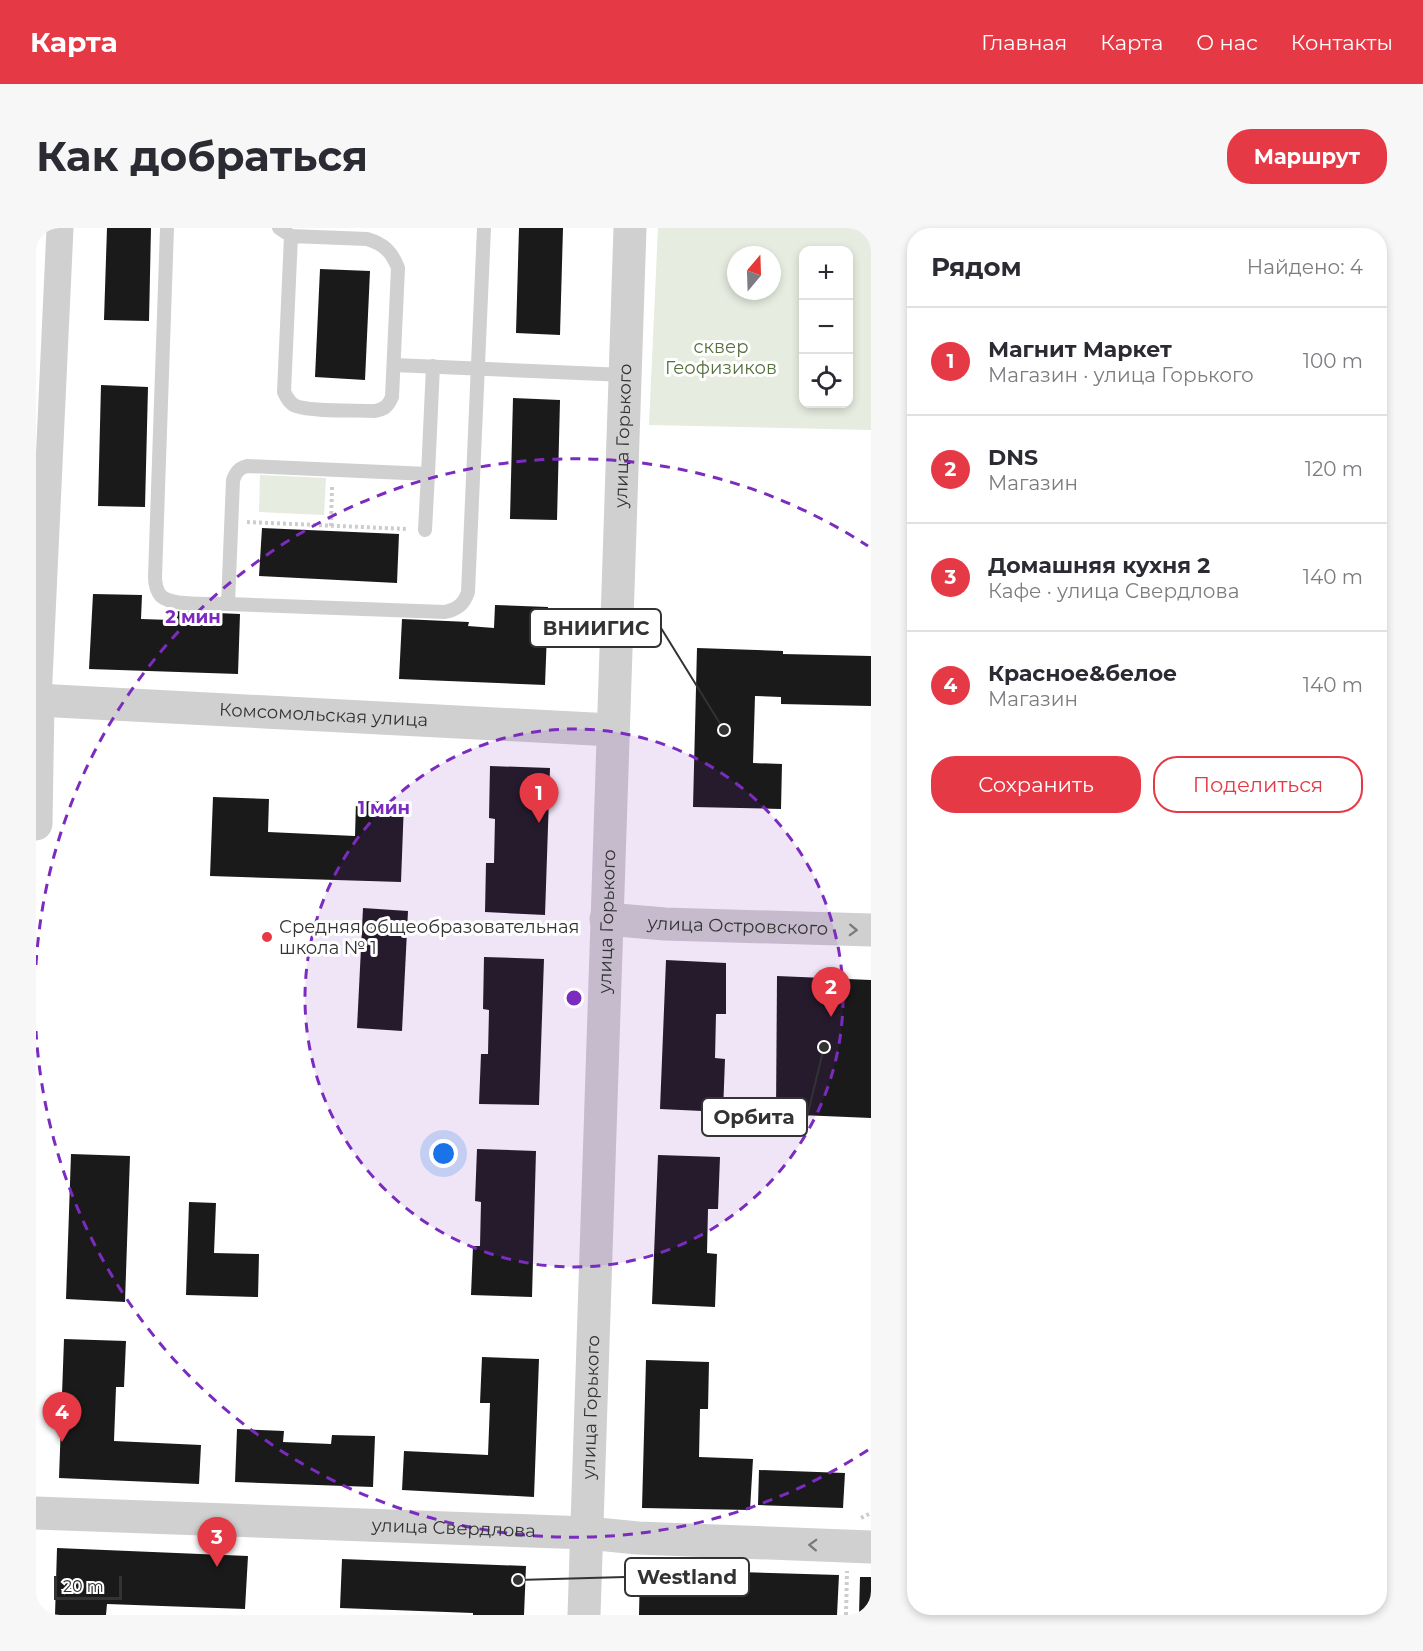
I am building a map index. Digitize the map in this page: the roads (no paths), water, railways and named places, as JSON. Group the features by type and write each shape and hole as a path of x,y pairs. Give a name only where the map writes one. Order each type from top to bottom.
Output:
{"street":[{"path":"36,824 40,558 60,228"},
{"name":"улица Горького","path":"584,1615 630,228"},
{"name":"Комсомольская улица","path":"37,701 612,730"},
{"name":"улица Островского","path":"606,919 665,924 871,930"},
{"name":"улица Свердлова","path":"36,1513 587,1533 638,1539 859,1547"}],"lane":[{"path":"167,228 154,577 156,589 162,597 171,602 445,612 456,609 465,601 468,592 484,228"},
{"path":"279,228 291,236 367,239 378,242 394,257 398,268 392,397 389,405 383,410 306,408 294,406 287,399 284,392 291,236"},
{"path":"394,365 625,375"},
{"path":"425,530 433,366"},
{"path":"228,604 233,480 240,468 247,466 428,474"}],"place":[{"name":"ВНИИГИС","path":"724,730"},
{"name":"Магнит Маркет","path":"539,823"},
{"name":"Средняя общеобразовательная школа № 1","path":"267,937"},
{"name":"DNS","path":"831,1017"},
{"name":"Орбита","path":"824,1047"},
{"name":"Красное&белое","path":"62,1442"},
{"name":"Домашняя кухня 2","path":"217,1567"},
{"name":"Westland","path":"518,1580"}],"park label":[{"name":"cквер Геофизиков","path":"721,357"}]}
